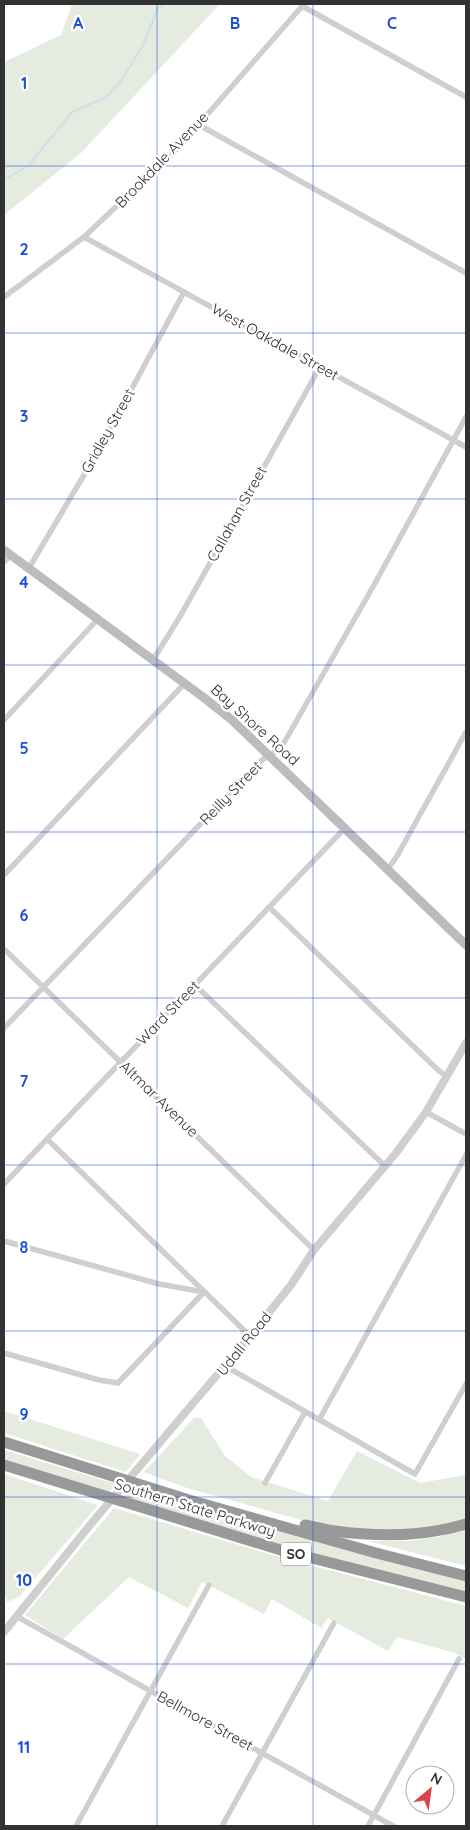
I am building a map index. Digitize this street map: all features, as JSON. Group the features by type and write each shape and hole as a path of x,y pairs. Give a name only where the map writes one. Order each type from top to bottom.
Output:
{"highway":[{"name":"Southern State Parkway","path":"4,1442 106,1475 376,1554 466,1576"},
{"name":"Southern State Parkway","path":"4,1465 284,1551 466,1597"},
{"path":"259,1520 356,1534 389,1536 426,1533 466,1524"},
{"name":"Southern State Parkway","path":"331,1540 378,1548 466,1569"}],"main road":[{"name":"Bay Shore Road","path":"7,552 222,712 270,755 466,945"}],"street":[{"path":"303,5 466,97"},
{"name":"Brookdale Avenue","path":"4,297 84,237 178,148 303,5"},
{"path":"199,125 466,273"},
{"name":"West Oakdale Street","path":"84,237 466,447"},
{"name":"Gridley Street","path":"29,568 97,453 184,292"},
{"name":"Callahan Street","path":"153,660 320,367"},
{"name":"Reilly Street","path":"4,1028 262,760 280,749 374,585 466,417"},
{"path":"4,562 7,552"},
{"path":"4,720 98,619"},
{"path":"4,875 185,683"},
{"path":"388,869 466,732"},
{"name":"Ward Street","path":"4,1184 345,828"},
{"path":"269,907 446,1076"},
{"name":"Altmar Avenue","path":"4,949 314,1250"},
{"path":"195,985 385,1166"},
{"name":"Udall Road","path":"4,1632 90,1525 292,1285 314,1250 385,1166 426,1112 466,1043"},
{"path":"426,1112 466,1134"},
{"path":"47,1139 250,1336"},
{"path":"319,1420 466,1154"},
{"path":"4,1241 159,1284 204,1292"},
{"path":"4,1352 99,1380 118,1383 204,1292"},
{"path":"225,1366 415,1474 466,1384"},
{"path":"265,1483 305,1412"},
{"path":"76,1826 210,1586"},
{"name":"Bellmore Street","path":"16,1616 393,1826"},
{"path":"222,1826 334,1623"},
{"path":"368,1826 459,1659"}],"shaded area":[{"path":"72,4 220,4 81,153 4,215 4,62 61,35"},
{"path":"4,1411 140,1454 126,1472 4,1433"},
{"path":"194,1418 201,1418 225,1456 251,1477 328,1501 357,1451 420,1483 466,1475 466,1522 371,1535 319,1525 187,1488 144,1472"},
{"path":"4,1450 116,1484 108,1493 4,1459"},
{"path":"4,1474 98,1505 20,1596 7,1602 4,1592"},
{"path":"129,1490 164,1503 166,1500 395,1564 466,1581 466,1592 276,1543 122,1499"},
{"path":"114,1508 283,1558 466,1606 466,1659 455,1653 397,1637 388,1651 328,1618 321,1628 272,1599 264,1614 202,1582 188,1608 129,1577 63,1639 25,1615"},
{"path":"466,1528 466,1566 368,1541 408,1541 439,1537"}],"waterway":[{"path":"4,180 29,165 72,112 106,97 122,80 143,45 158,8 164,4"}]}
